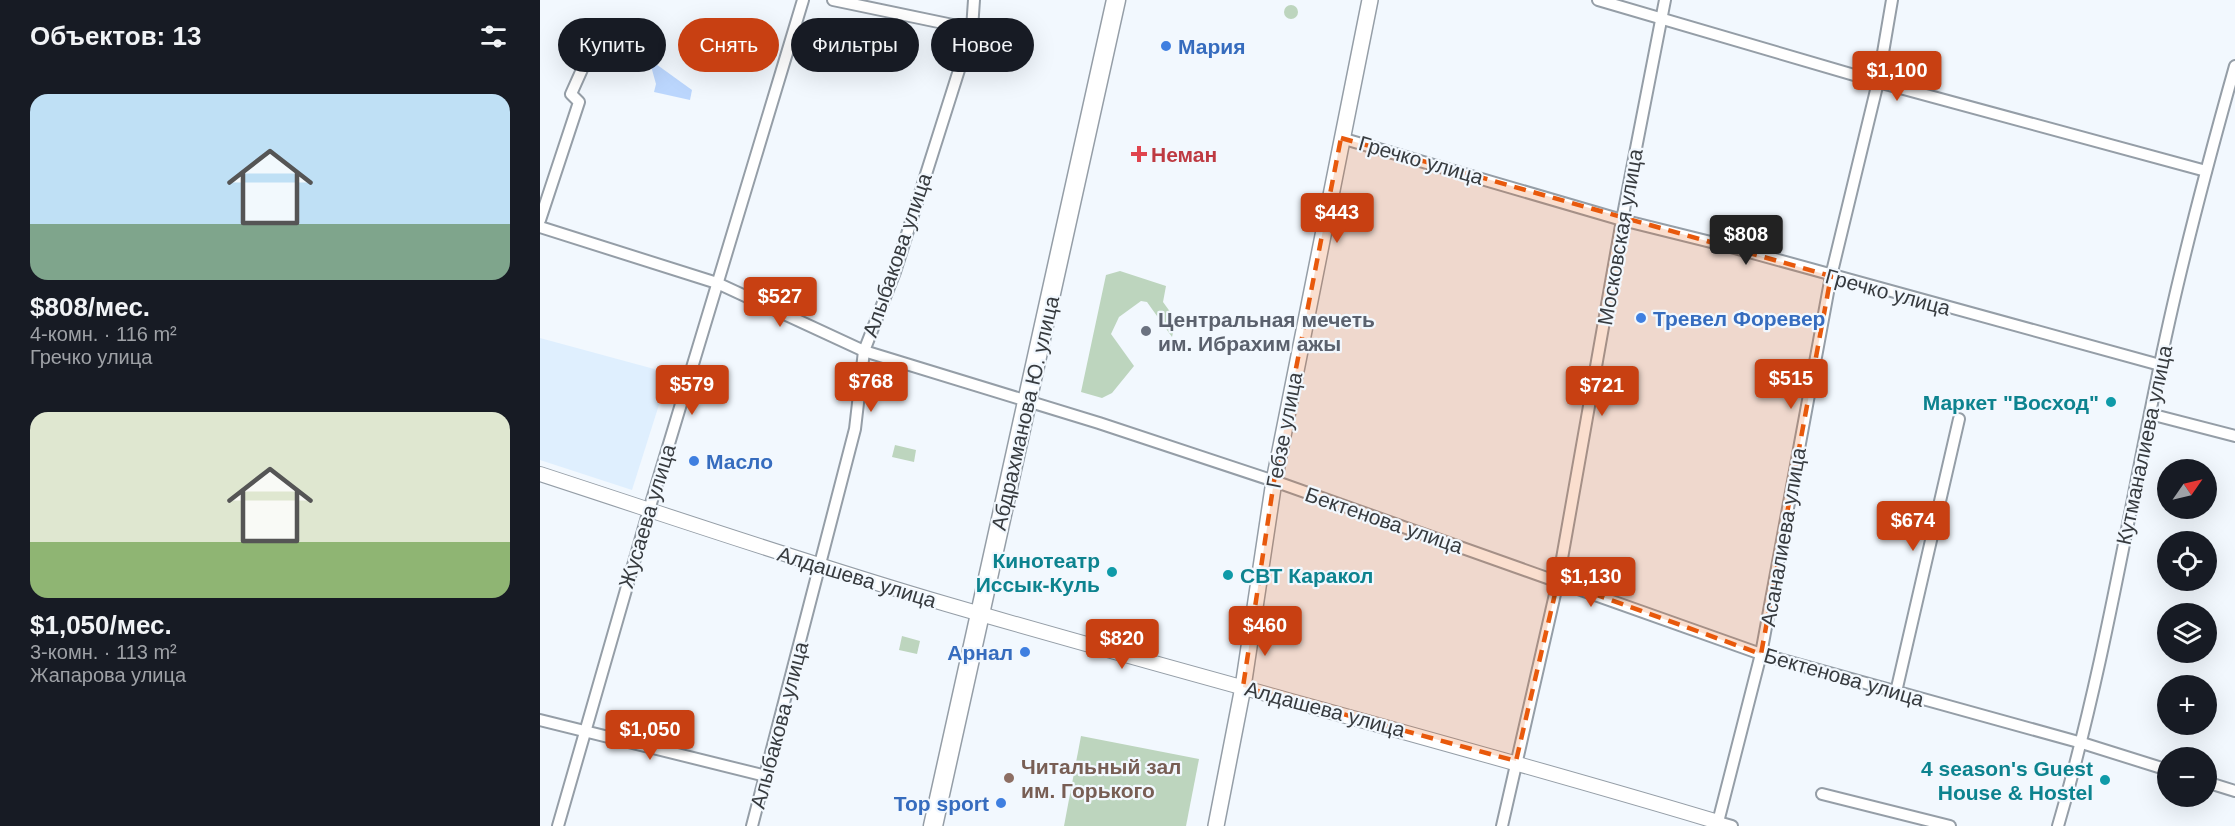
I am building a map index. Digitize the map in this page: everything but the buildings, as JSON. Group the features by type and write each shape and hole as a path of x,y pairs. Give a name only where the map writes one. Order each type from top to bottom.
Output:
{"highway":[{"name":"Абдрахманова Ю. улица","path":"933,826 1116,0"}],"main road":[{"name":"Гебзе улица","path":"1216,826 1244,687 1274,481 1370,0"}],"street":[{"name":"Жусаева улица","path":"558,826 584,729 803,0"},
{"path":"833,0 931,20"},
{"name":"Алыбакова улица","path":"973,18 974,0"},
{"path":"1598,0 1878,82 2206,171"},
{"name":"Московская улица","path":"1502,826 1558,581 1622,220 1665,0"},
{"name":"Асаналиева улица","path":"1718,824 1761,654 1830,276 1878,82 1892,0"},
{"name":"Кутманалиева улица","path":"2058,826 2082,743 2160,365 2206,171 2235,66"},
{"path":"540,220 579,102 571,94 581,72"},
{"name":"Алыбакова улица","path":"752,826 822,567 855,429 864,351 895,272 958,72"},
{"name":"Гречко улица","path":"1341,138 1622,220 2160,365"},
{"name":"Бектенова улица","path":"540,227 717,283 864,351 1029,401 1274,481 1761,654 2082,743 2157,767"},
{"path":"2150,414 2235,436"},
{"path":"1896,692 1959,419"},
{"name":"Алдашева улица","path":"540,474 822,567 1244,687 1516,761 1718,824 1732,826"},
{"path":"540,720 584,729 766,776"},
{"path":"2217,785 2235,791"},
{"path":"1822,794 1950,826"}],"highlighted area":[{"path":"1341,138 1831,276 1761,654 1558,581 1516,761 1243,687 1274,481"}],"shaded area":[{"path":"540,338 669,373 632,490 540,460"}],"green space":[{"path":"1288,5 1294,5 1298,12 1294,19 1288,19 1284,15 1284,9"},
{"path":"1120,271 1166,286 1163,302 1176,320 1172,337 1147,302 1141,301 1119,317 1111,334 1134,366 1112,393 1102,398 1081,392 1106,275"},
{"path":"895,445 916,450 914,462 892,457"},
{"path":"902,636 920,641 917,654 899,650"},
{"path":"1081,736 1199,759 1186,826 1064,826"}],"water":[{"path":"666,71 692,90 690,100 654,92 656,84 653,72"}],"place":[{"name":"Мария","path":"1166,46"},
{"name":"Неман","path":"1139,154"},
{"name":"Тревел Форевер","path":"1641,318"},
{"name":"Центральная мечеть им. Ибрахим ажы","path":"1146,331"},
{"name":"Маркет \"Восход\"","path":"2111,402"},
{"name":"Масло","path":"694,461"},
{"name":"Кинотеатр Иссык-Куль","path":"1112,572"},
{"name":"СВТ Каракол","path":"1228,575"},
{"name":"Арнал","path":"1025,652"},
{"name":"Читальный зал им. Горького","path":"1009,778"},
{"name":"4 season's Guest House & Hostel","path":"2105,780"},
{"name":"Top sport","path":"1001,803"}]}
